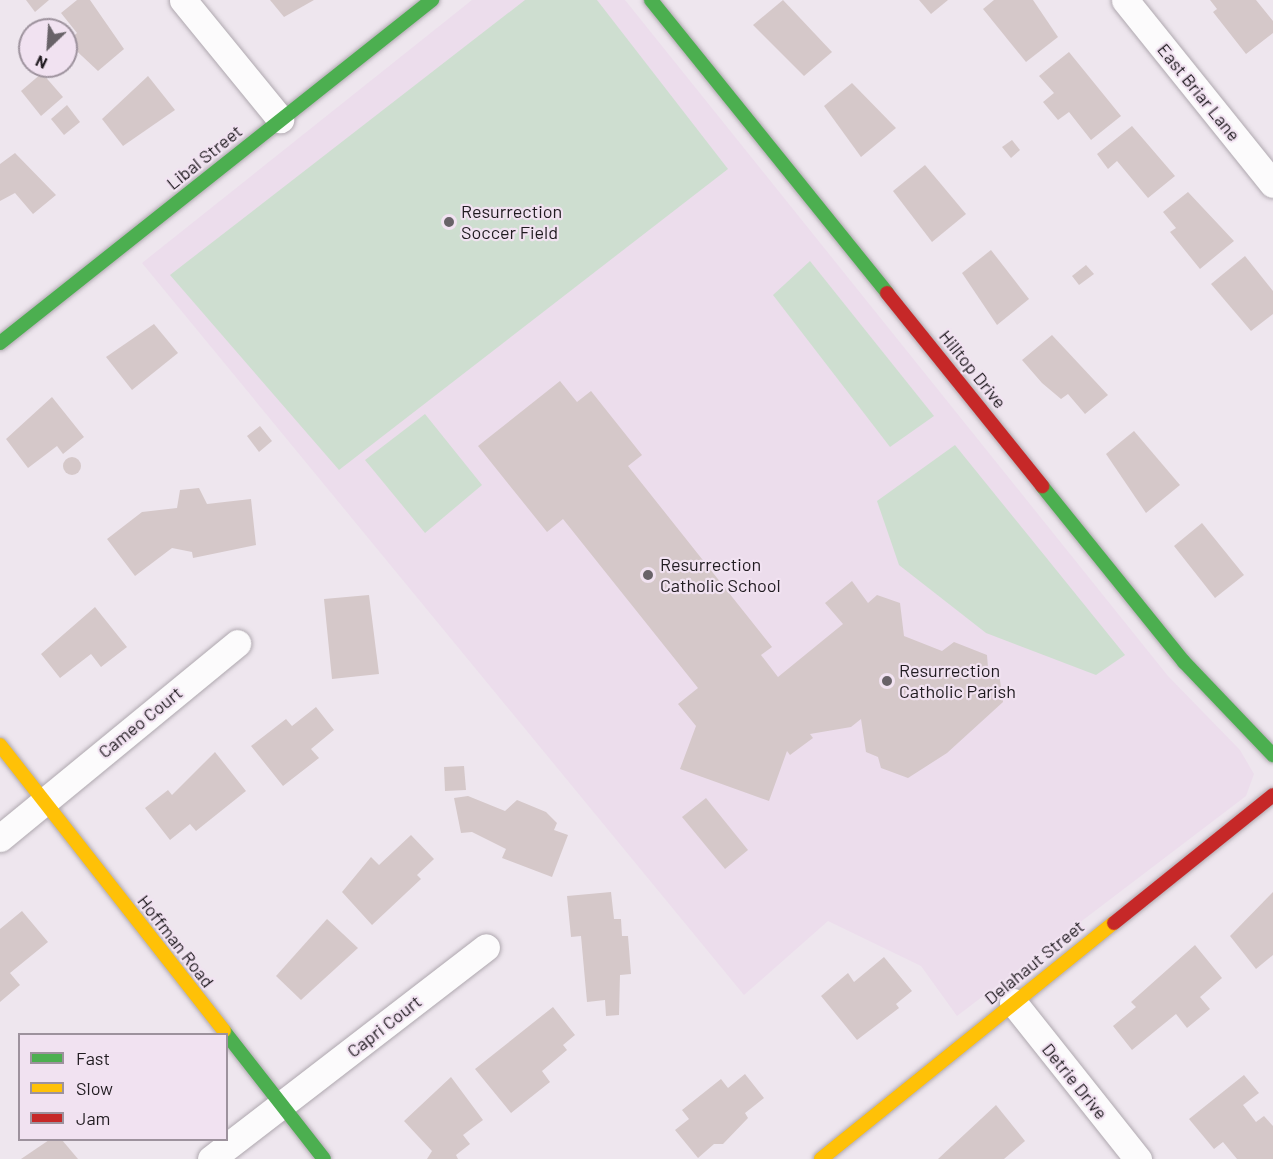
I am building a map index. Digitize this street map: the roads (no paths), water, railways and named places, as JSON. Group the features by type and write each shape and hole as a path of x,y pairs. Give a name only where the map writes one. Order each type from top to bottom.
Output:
{"street":[{"path":"183,0 279,119"},
{"name":"Libal Street","path":"0,343 279,119 432,0"},
{"name":"Hilltop Drive","path":"651,0 1184,662 1273,755"},
{"name":"East Briar Lane","path":"1125,0 1273,184"},
{"name":"Cameo Court","path":"0,838 237,643"},
{"name":"Hoffman Road","path":"0,745 225,1033"},
{"name":"Delahaut Street","path":"821,1159 1013,1002 1273,795"},
{"name":"Capri Court","path":"211,1159 486,947"},
{"name":"Detrie Drive","path":"1013,1002 1138,1159"},
{"name":"Hoffman Road","path":"228,1036 324,1159"}],"place":[{"name":"Resurrection Soccer Field","path":"449,222"},
{"name":"Resurrection Catholic School","path":"648,575"},
{"name":"Resurrection Catholic Parish","path":"887,681"}]}
